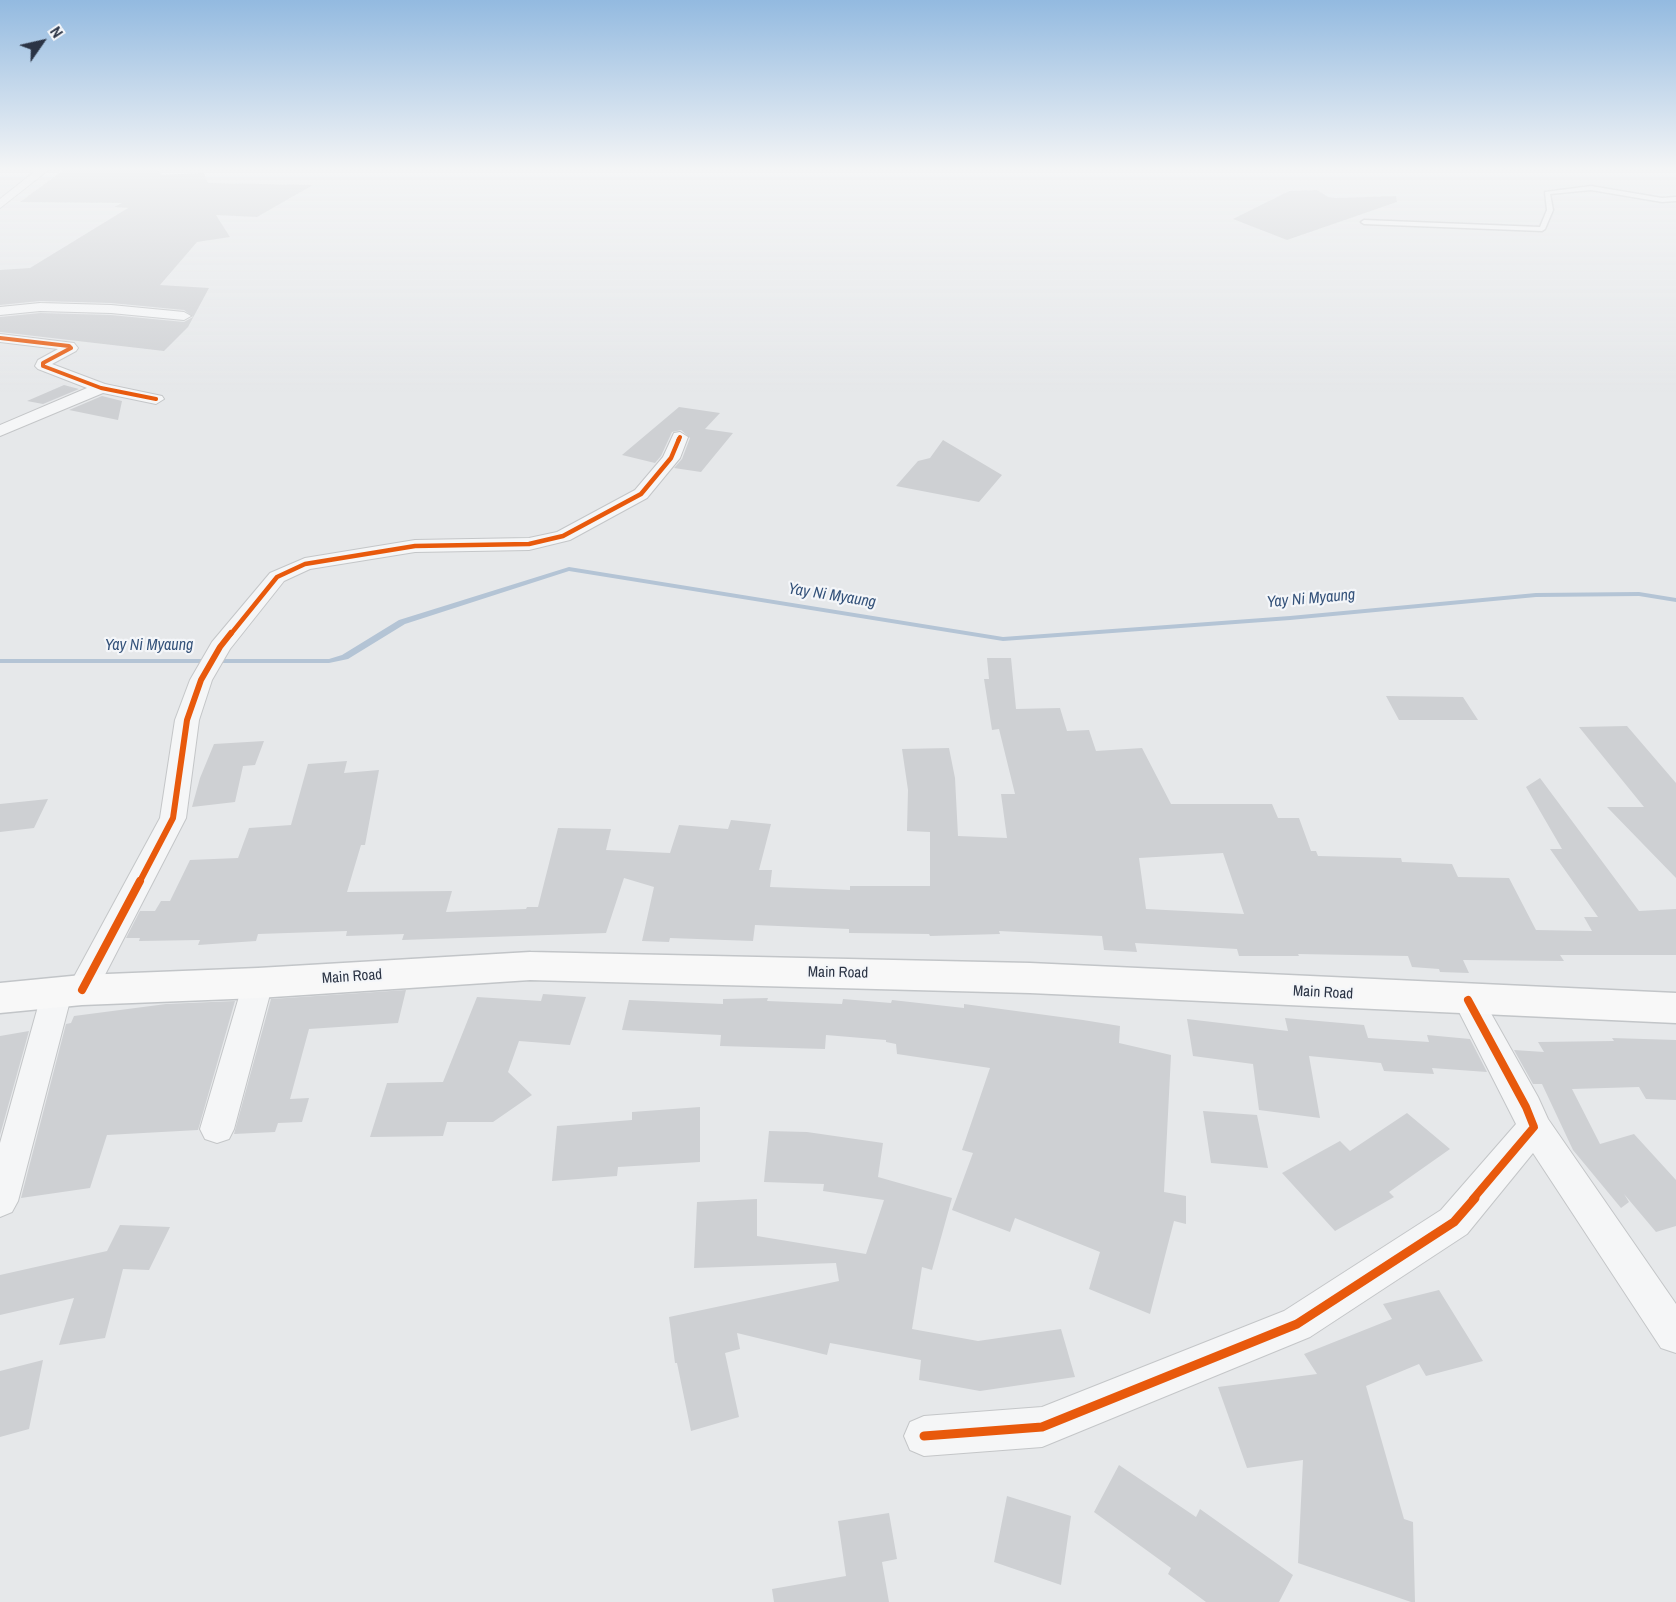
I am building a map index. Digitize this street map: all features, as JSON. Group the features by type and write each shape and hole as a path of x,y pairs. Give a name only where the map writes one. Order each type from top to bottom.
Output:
{"main road":[{"name":"Main Road","path":"0,998 70,991 530,966 1030,978 1676,1008"}],"street":[{"path":"0,310 40,307 111,309 184,316"},
{"path":"0,338 69,346 71,348 43,363 43,366 101,388 156,399"},
{"path":"0,431 101,388"},
{"path":"0,1201 28,1104 70,991 173,818 187,720 201,680 220,647 277,577 305,564 415,546 529,544 563,536 641,494 671,458 680,437"},
{"path":"217,1129 258,982"},
{"path":"1468,1000 1527,1107 1534,1127 1675,1335"},
{"path":"924,1436 1042,1427 1297,1324 1454,1222 1534,1127"}],"building":[{"path":"71,243 196,243 160,285 209,288 188,327 164,351 0,332 0,317 40,313 111,315 184,322 193,317 184,310 111,303 40,301 0,305 0,270 30,268"},
{"path":"64,385 79,389 43,404 27,401"},
{"path":"102,396 122,401 118,420 69,410"},
{"path":"679,407 720,413 705,429 733,433 701,472 674,468 682,459 690,438 681,430 672,432 661,456 655,463 622,455"},
{"path":"943,440 1002,475 979,502 896,486 918,461 930,458"},
{"path":"987,658 1011,658 1016,709 1060,708 1067,731 1089,730 1096,751 1142,748 1171,804 1272,804 1278,818 1299,818 1311,851 1316,851 1318,856 1401,858 1402,862 1452,864 1458,877 1509,878 1536,930 1592,931 1584,917 1598,917 1550,849 1562,849 1526,787 1540,778 1639,911 1676,909 1676,955 1560,955 1564,961 1463,960 1469,973 1440,972 1439,969 1412,967 1408,956 1298,954 1299,956 1239,956 1237,949 1135,943 1137,952 1104,950 1102,936 999,931 1000,934 930,936 929,934 849,933 849,929 755,925 753,941 670,938 669,942 642,941 654,887 624,878 606,933 402,940 404,934 346,936 347,931 258,934 256,941 198,945 200,940 139,941 140,938 126,938 140,911 155,911 161,901 170,901 190,860 238,858 249,828 291,825 308,764 347,761 344,773 379,770 365,845 361,845 347,892 452,891 446,912 538,907 558,828 611,829 606,850 670,853 679,825 728,829 731,820 771,824 759,870 772,870 770,887 850,890 850,886 930,886 930,832 907,831 908,790 902,749 949,748 955,778 958,836 1007,838 1001,794 1015,794 999,729 992,730 984,679 989,679","holes":["1223,853 1244,914 1146,909 1139,858"]},
{"path":"1386,696 1463,697 1478,720 1399,720"},
{"path":"1627,726 1676,783 1676,878 1607,807 1644,807 1579,727"},
{"path":"264,741 255,765 243,766 235,802 192,807 200,778 214,744"},
{"path":"48,799 34,828 0,832 0,804"},
{"path":"406,990 398,1023 309,1029 290,1099 309,1098 302,1122 278,1123 275,1132 234,1134 271,999"},
{"path":"543,994 586,997 570,1045 519,1041 508,1072 532,1095 493,1122 447,1122 443,1136 370,1137 387,1083 443,1082 477,997 541,1001"},
{"path":"768,998 767,1001 842,1004 843,999 891,1003 892,1000 964,1008 964,1004 1083,1020 1120,1026 1119,1043 1171,1055 1164,1192 1186,1196 1186,1224 1174,1221 1150,1314 1089,1289 1100,1252 1015,1218 1010,1232 952,1210 973,1153 962,1150 990,1068 897,1054 896,1044 886,1042 886,1040 826,1035 825,1049 720,1046 721,1035 622,1030 629,1000 723,1004 723,999"},
{"path":"235,1001 198,1130 107,1135 90,1188 21,1198 66,1024 71,1023 74,1016 166,1004"},
{"path":"1285,1018 1364,1025 1368,1038 1429,1042 1427,1035 1470,1039 1487,1072 1432,1068 1434,1074 1384,1071 1381,1063 1309,1056 1320,1118 1259,1110 1253,1064 1193,1056 1187,1019 1288,1031"},
{"path":"29,1031 0,1135 0,1036"},
{"path":"1612,1038 1676,1040 1676,1100 1646,1099 1639,1087 1572,1089 1600,1144 1634,1134 1676,1180 1676,1226 1656,1232 1624,1194 1629,1202 1621,1208 1573,1150 1542,1084 1533,1084 1514,1050 1544,1052 1538,1042 1614,1041"},
{"path":"700,1107 700,1162 618,1167 617,1176 552,1181 557,1126 632,1120 632,1112"},
{"path":"1203,1111 1257,1115 1268,1168 1211,1163"},
{"path":"1407,1113 1450,1149 1389,1192 1394,1197 1335,1231 1282,1173 1340,1141 1350,1151"},
{"path":"769,1131 807,1132 883,1143 878,1177 952,1198 932,1270 922,1267 912,1329 978,1341 1061,1329 1075,1377 980,1391 919,1380 921,1360 830,1343 827,1355 737,1333 740,1349 725,1353 739,1417 691,1431 677,1363 675,1363 669,1317 839,1281 836,1263 694,1268 697,1202 757,1199 757,1236 866,1254 884,1200 823,1191 824,1184 764,1182"},
{"path":"120,1225 170,1227 149,1270 123,1269 105,1338 59,1345 74,1298 0,1315 0,1275 107,1251"},
{"path":"1439,1290 1483,1361 1426,1376 1419,1364 1366,1386 1404,1519 1413,1522 1415,1602 1411,1602 1298,1563 1303,1460 1247,1468 1218,1387 1317,1374 1304,1354 1392,1319 1383,1304"},
{"path":"43,1360 29,1429 0,1437 0,1371"},
{"path":"1119,1465 1196,1517 1200,1509 1293,1575 1279,1602 1206,1602 1168,1574 1171,1568 1094,1512"},
{"path":"1007,1496 1071,1516 1061,1585 994,1562"},
{"path":"889,1513 897,1559 882,1562 889,1602 774,1602 772,1589 846,1576 838,1521"}],"waterway":[{"name":"Yay Ni Myaung","path":"0,661 329,661 345,657 402,622 569,569 1003,639 1290,618 1536,595 1639,594 1676,600"}],"cycle path":[{"path":"0,338 69,346 71,348 43,363 43,366 101,388 156,399"},
{"path":"82,990 173,818 187,720 201,680 220,647 277,577 305,564 415,546 529,544 563,536 641,494 671,458 680,437"},
{"path":"924,1436 1042,1427 1297,1324 1454,1222 1534,1127 1526,1107 1468,1000"}]}
